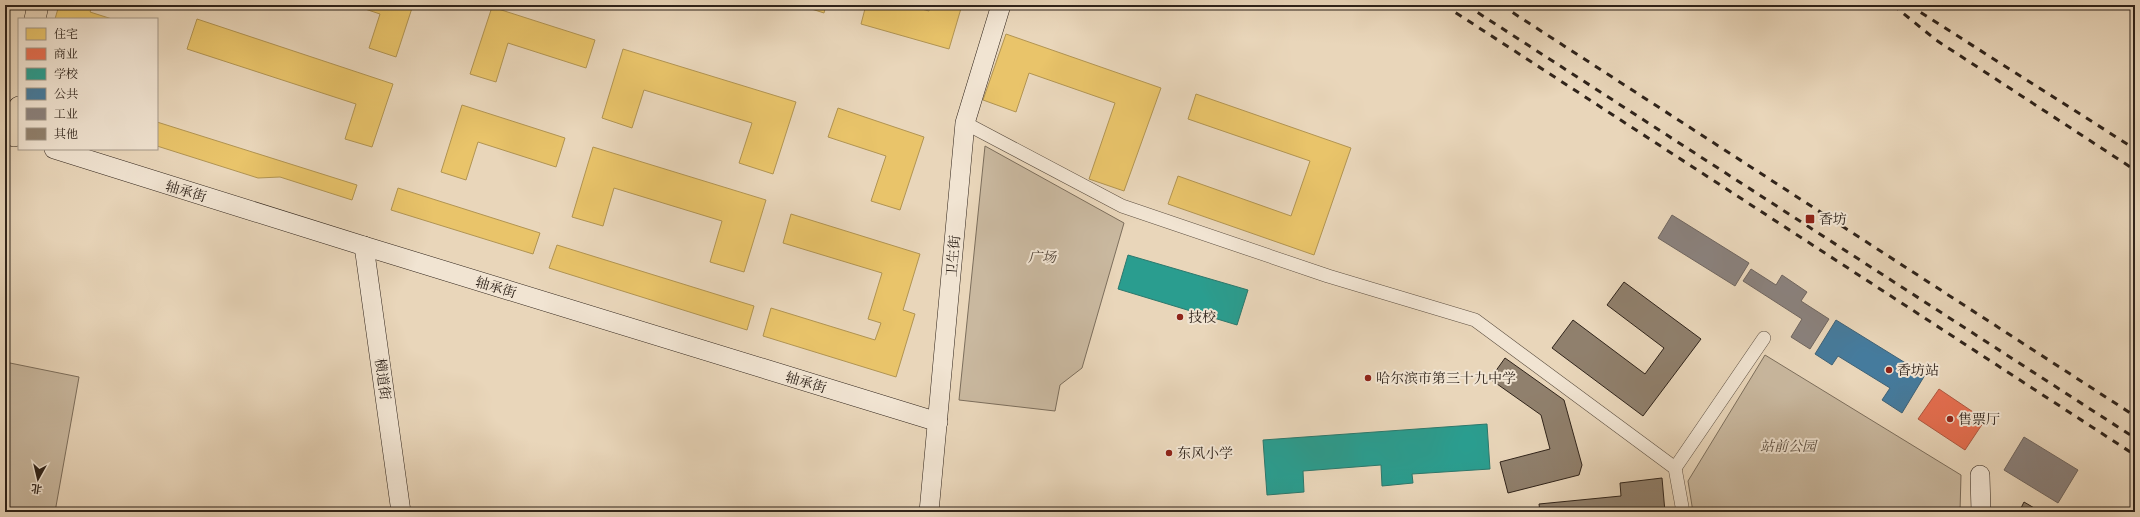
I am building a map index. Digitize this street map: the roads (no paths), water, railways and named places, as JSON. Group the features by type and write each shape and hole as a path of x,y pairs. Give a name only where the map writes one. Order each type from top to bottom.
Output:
{"main road":[{"path":"35,18 38,5"},
{"path":"12,136 18,111"}],"street":[{"name":"卫生街","path":"929,512 965,124 1001,5"},
{"path":"965,124 1122,206 1328,276 1475,320 1675,468 1683,512"},
{"name":"轴承街","path":"57,150 364,246 938,422"},
{"name":"横道街","path":"364,246 401,512"},
{"path":"1675,468 1764,338"},
{"path":"1980,475 1981,512"}],"railway":[{"path":"1444,5 2135,455"},
{"path":"1466,5 2135,438"},
{"path":"1501,5 2135,416"},
{"path":"1893,5 1936,40 2135,170"},
{"path":"1909,5 2135,149"}],"place":[{"name":"香坊","path":"1810,219"},
{"name":"技校","path":"1180,317"},
{"name":"香坊站","path":"1889,370"},
{"name":"哈尔滨市第三十九中学","path":"1368,378"},
{"name":"售票厅","path":"1950,419"},
{"name":"东风小学","path":"1169,453"}],"park label":[{"name":"广场","path":"1042,257"},
{"name":"站前公园","path":"1788,446"}]}
